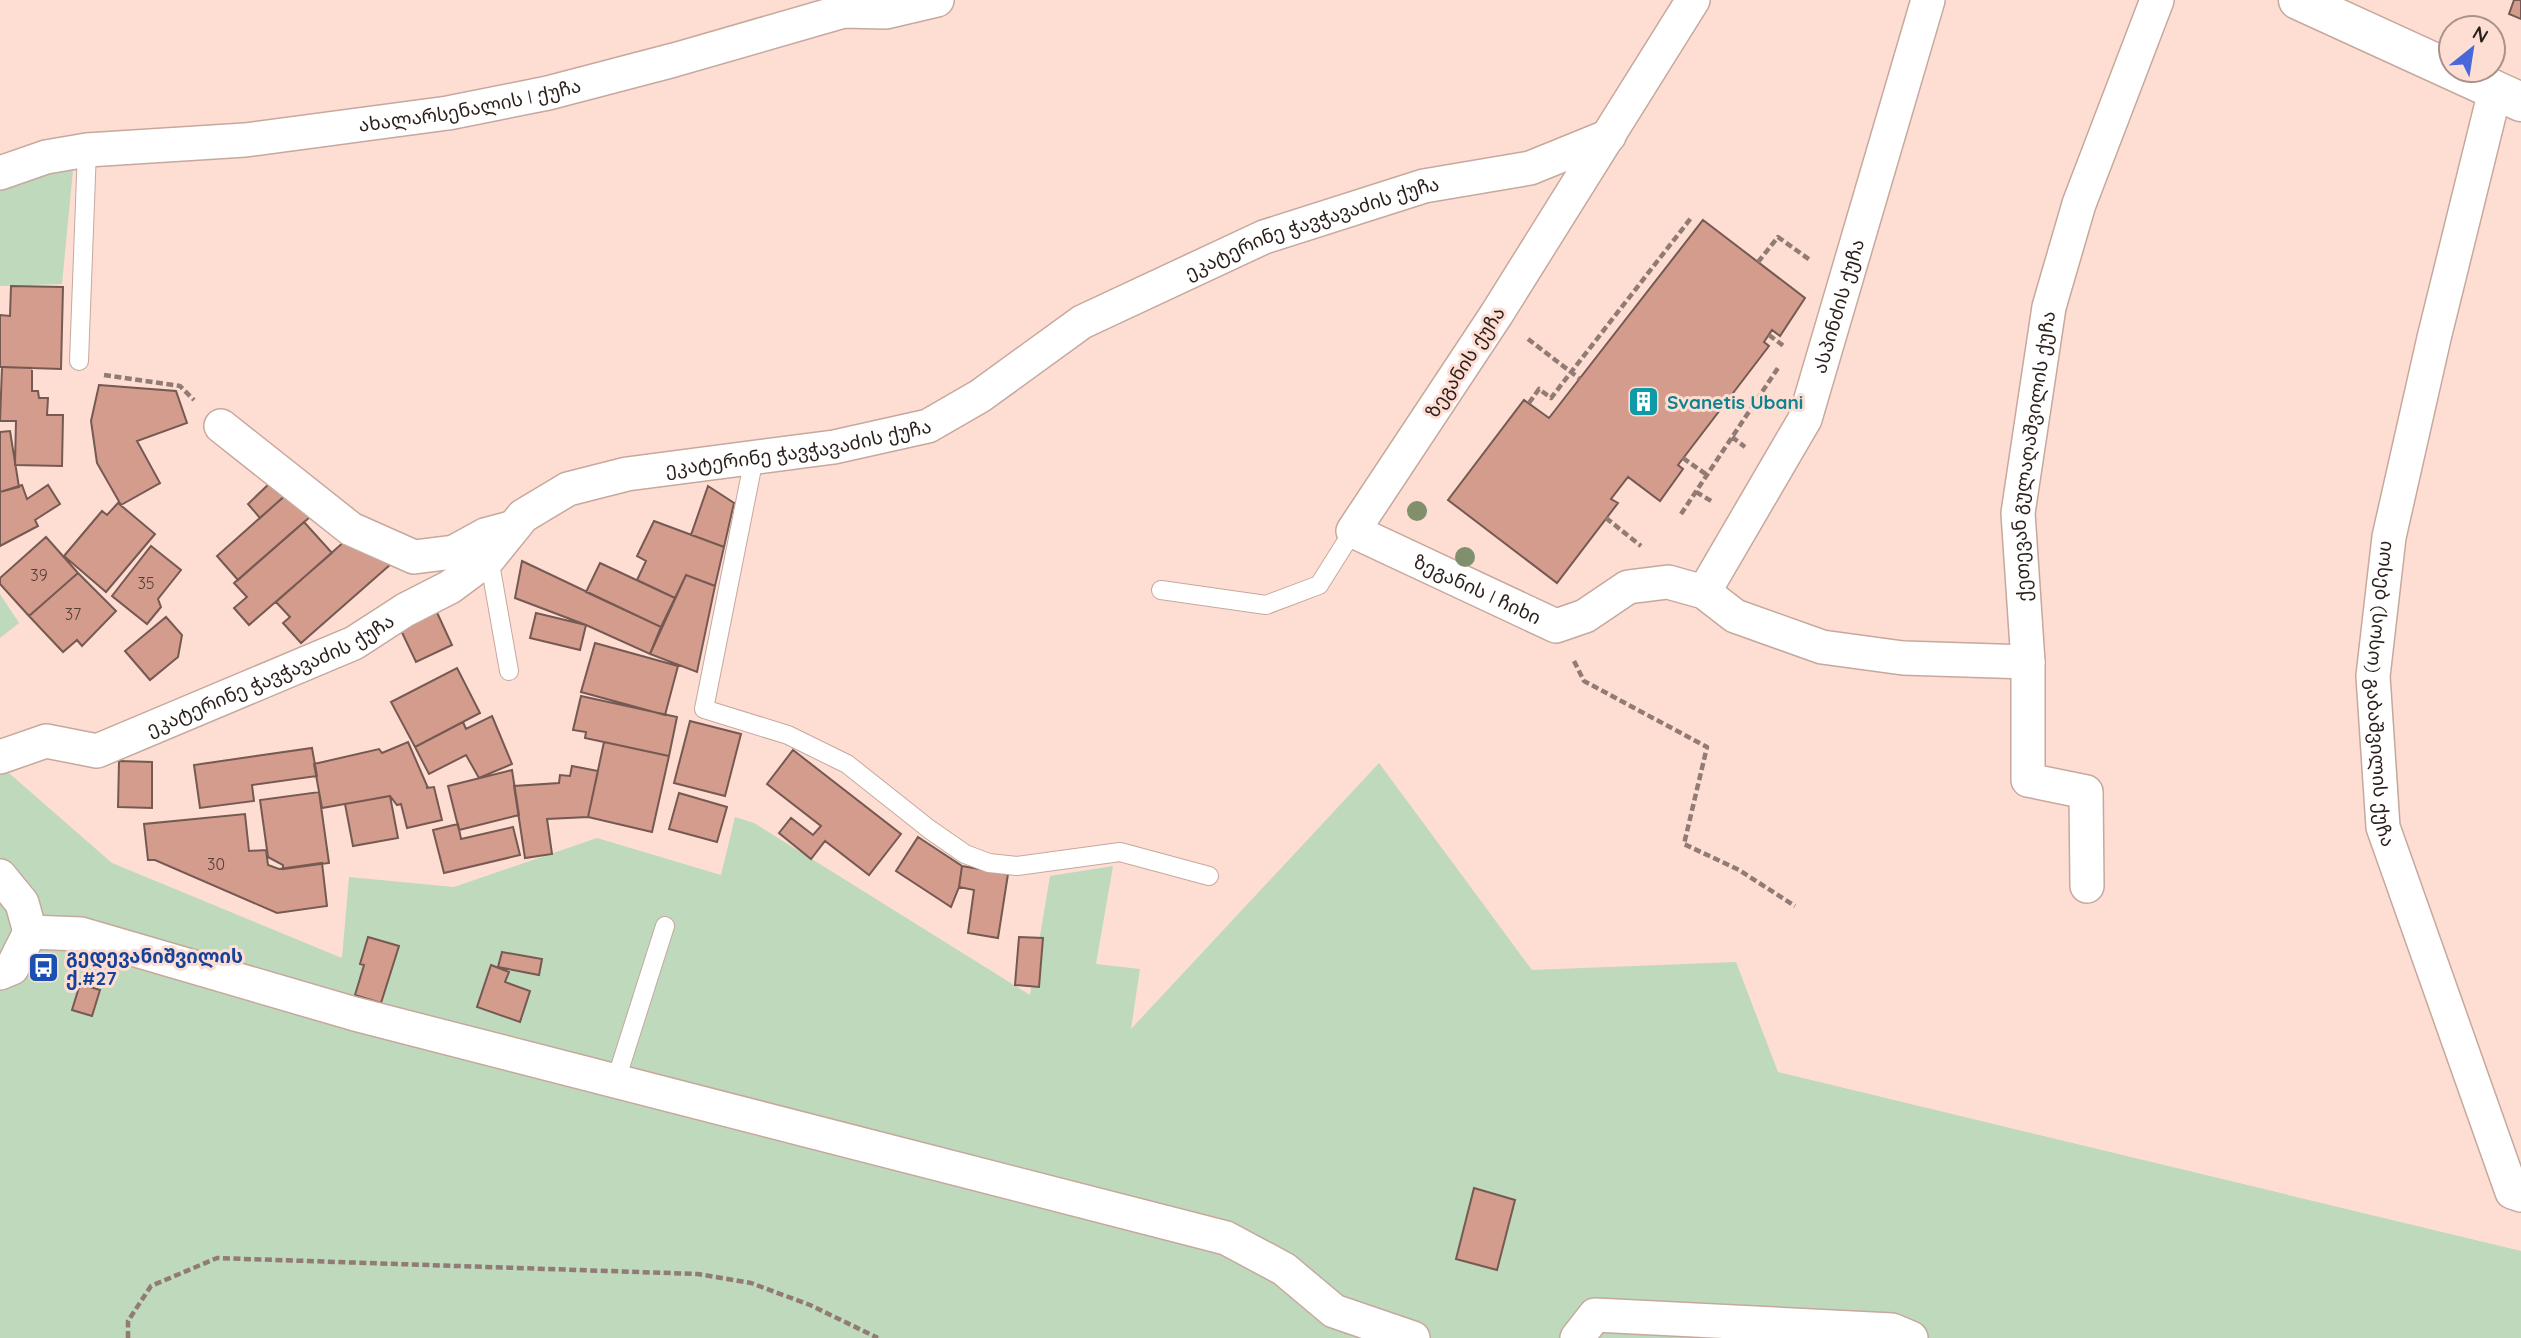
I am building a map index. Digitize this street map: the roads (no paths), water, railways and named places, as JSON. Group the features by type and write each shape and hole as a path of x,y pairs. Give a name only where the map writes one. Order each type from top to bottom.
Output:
{"street":[{"name":"ახალარსენალის I ქუჩა","path":"0,173 46,157 87,150 245,140 448,113 560,89 674,60 842,6 886,12 937,0"},
{"name":"ზეგანის ქუჩა","path":"1353,531 1496,315 1693,0"},
{"name":"ასპინძის ქუჩა","path":"1704,592 1805,419 1928,0"},
{"name":"ქეთევან გულაღაშვილის ქუჩა","path":"2087,886 2086,792 2028,780 2028,662 2018,513 2049,307 2080,204 2157,0"},
{"path":"2298,0 2508,97"},
{"name":"იოსებ (სოსო) გაბაშვილის ქუჩა","path":"2508,97 2434,338 2389,537 2373,676 2383,827 2518,1195"},
{"name":"ეკატერინე ჭავჭავაძის ქუჩა","path":"0,757 47,741 97,751 354,643 405,610 450,587 489,558 523,516 568,489 627,474 834,447 928,426 979,397 1082,322 1264,236 1424,186 1530,168 1609,136"},
{"path":"221,426 351,529 414,557 454,552 485,535 514,527"},
{"name":"ზეგანის I ჩიხი","path":"1353,531 1556,626 1585,616 1629,587 1668,582 1704,592"},
{"path":"1704,592 1735,616 1822,647 1903,658 2028,662"},
{"path":"0,876 22,903 30,932 12,968 0,973"},
{"path":"30,932 81,934 355,1014 1226,1238 1284,1269 1334,1311 1413,1338"},
{"path":"1577,1338 1595,1315 1892,1330 1911,1338"}],"lane":[{"path":"79,361 87,150"},
{"path":"754,458 704,709 788,736 847,764 929,830 965,855 989,863 1017,866 1120,852 1209,876"},
{"name":"ზეგანის ქუჩა","path":"1161,590 1266,605 1319,585 1353,531"},
{"path":"489,558 509,671"},
{"path":"616,1080 664,926"}],"place":[{"name":"Svanetis Ubani","path":"1644,402"},
{"name":"გედევანიშვილის ქ.#27","path":"43,967"}]}
